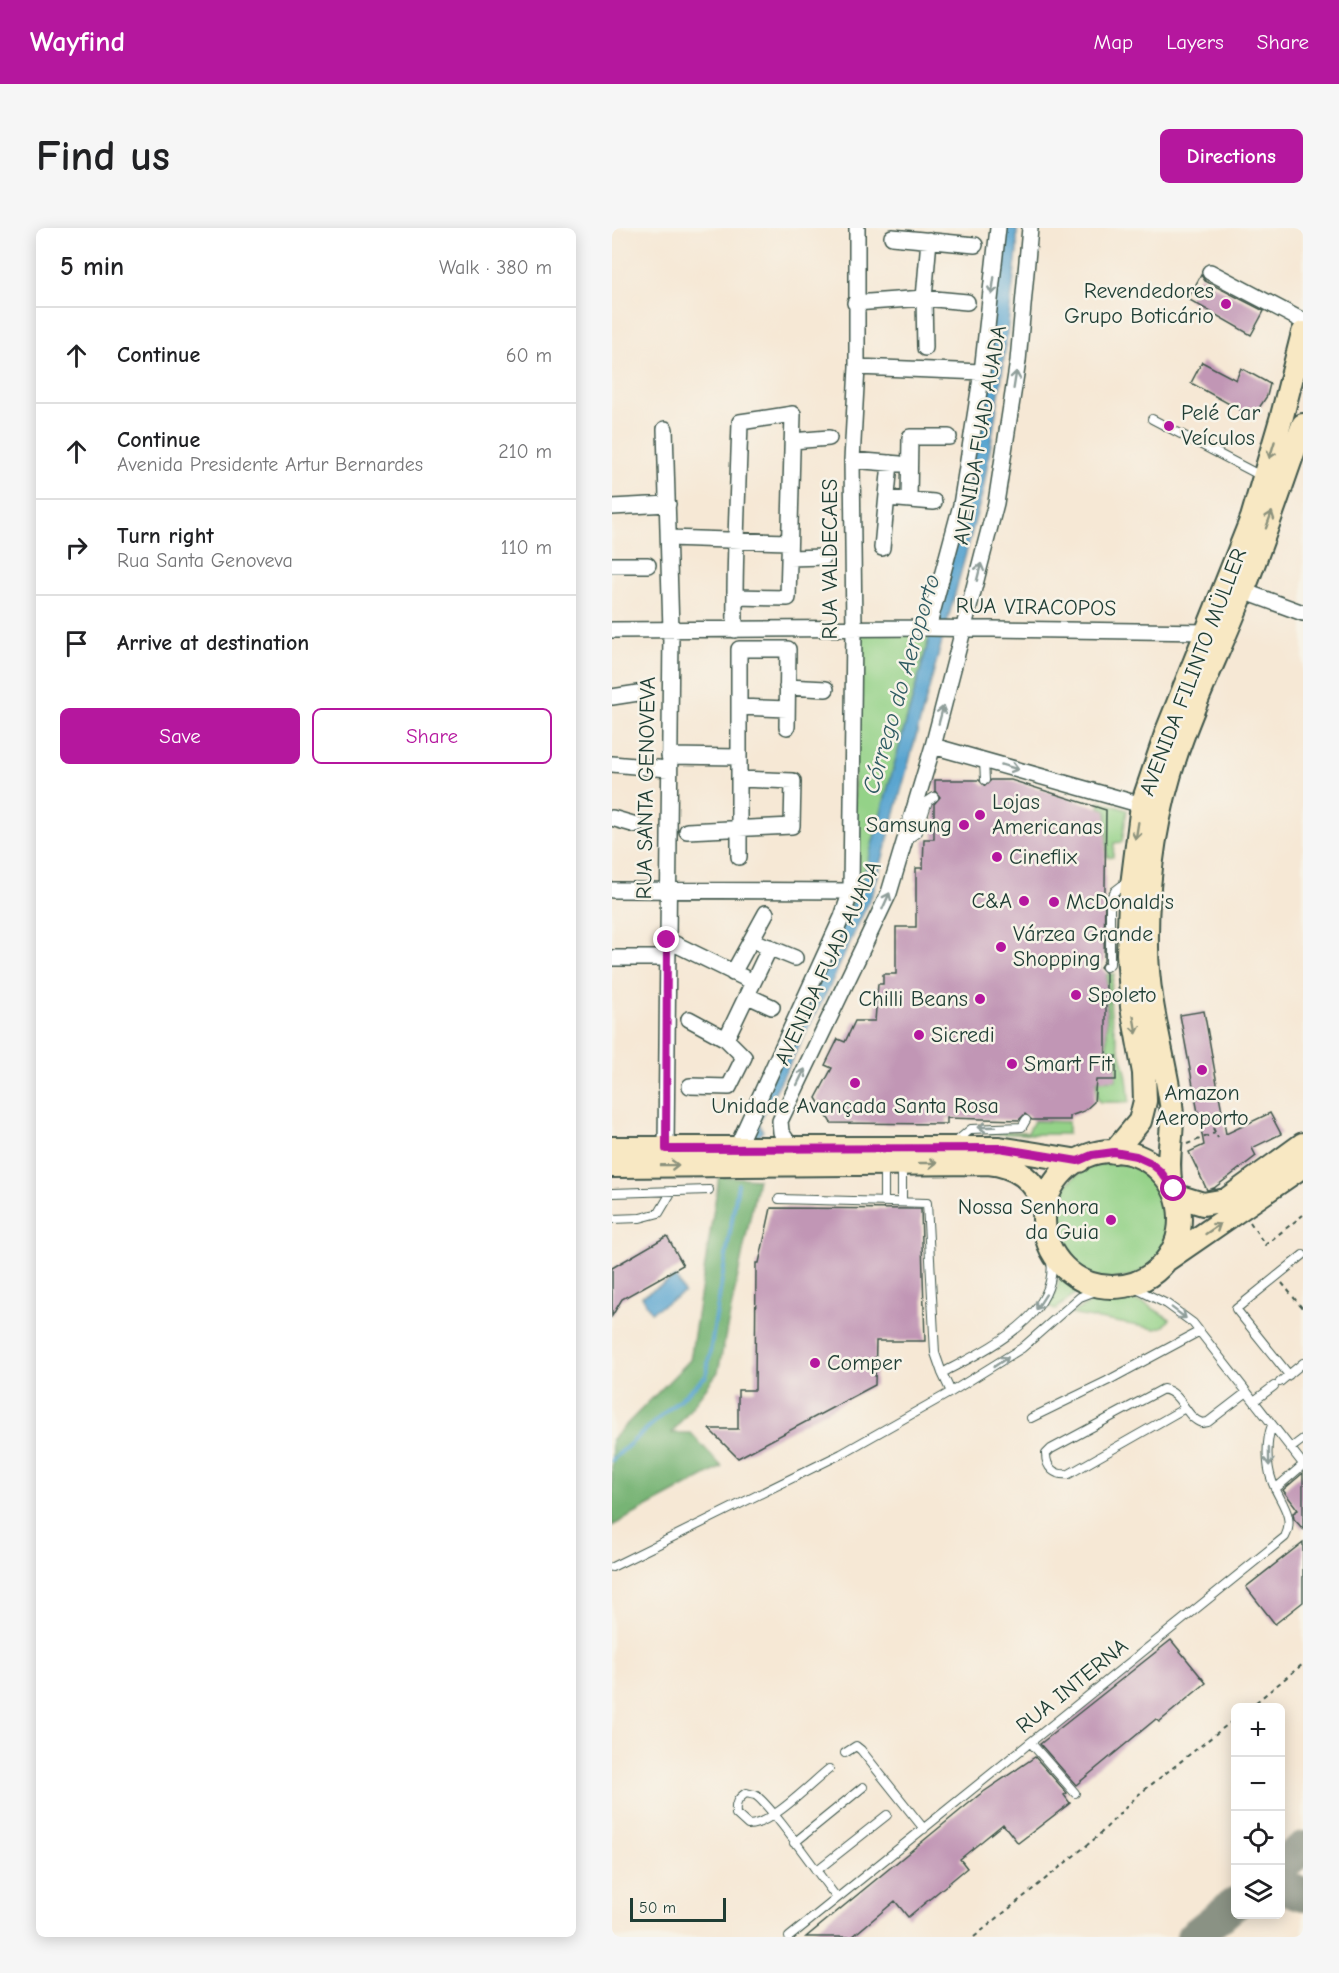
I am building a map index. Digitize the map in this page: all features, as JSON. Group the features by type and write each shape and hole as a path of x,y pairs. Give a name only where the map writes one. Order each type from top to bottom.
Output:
{"main road":[{"name":"AVENIDA FILINTO MÜLLER","path":"1174,1190 1168,1154 1173,1118 1153,1017 1148,969 1147,926 1152,858 1162,801 1182,738 1243,591 1296,421 1303,333"},
{"name":"AVENIDA FILINTO MÜLLER","path":"1114,1152 1140,1121 1145,1101 1146,1086 1130,981 1128,928 1142,805 1167,730 1252,518 1264,478 1296,421"},
{"path":"1174,1190 1203,1204 1226,1200 1303,1144"},
{"path":"612,1148 999,1148 1078,1161"},
{"path":"1165,1262 1176,1242 1181,1210 1174,1190 1149,1162 1136,1156 1114,1152 1092,1155 1078,1161 1057,1180 1045,1207 1043,1229 1048,1246 1060,1265 1084,1281 1117,1286 1148,1276 1303,1166"},
{"path":"612,1166 988,1163 1007,1166 1029,1179 1045,1207"}],"street":[{"name":"RUA VALDECAES","path":"851,891 854,629 852,460 857,367 855,303 857,228"},
{"name":"AVENIDA FUAD AUADA","path":"928,628 961,505 982,372 998,247 998,228"},
{"name":"AVENIDA FUAD AUADA","path":"792,1148 781,1132 780,1121 890,893 933,746 958,628 998,492 1018,362 1030,228"},
{"path":"892,237 975,245"},
{"path":"925,348 924,298 929,240"},
{"path":"1210,272 1303,321"},
{"path":"855,303 924,298 967,302"},
{"path":"857,367 982,372"},
{"path":"735,597 788,598 793,414 740,422 736,540 735,597 735,630"},
{"name":"RUA SANTA GENOVEVA","path":"665,429 671,630 666,1149"},
{"path":"909,500 910,437 949,437"},
{"path":"792,441 829,438"},
{"path":"852,460 910,464"},
{"path":"882,548 890,463"},
{"path":"887,498 934,502"},
{"path":"612,507 668,504"},
{"path":"669,538 788,542"},
{"path":"789,558 824,557"},
{"path":"612,565 648,565"},
{"path":"1243,591 1303,613"},
{"name":"RUA VIRACOPOS","path":"612,630 958,628 1208,632"},
{"path":"740,857 739,649 788,649 788,727"},
{"path":"787,687 826,689"},
{"path":"612,697 638,693"},
{"path":"739,707 787,709"},
{"path":"933,746 1142,805"},
{"path":"612,764 739,757"},
{"path":"687,831 792,826 793,781 740,779"},
{"path":"612,818 636,825"},
{"path":"612,891 851,891"},
{"name":"AVENIDA FUAD AUADA","path":"736,1149 842,917 851,891"},
{"path":"733,973 766,913"},
{"path":"750,939 795,958"},
{"path":"667,940 733,973 772,1007"},
{"path":"726,1039 770,947"},
{"path":"612,958 667,958"},
{"path":"689,1019 726,1039 744,1057 729,1086 690,1086"}],"lane":[{"path":"1152,419 1264,478"},
{"path":"984,760 985,780"},
{"path":"905,840 918,832 928,801 934,797"},
{"path":"1106,967 1110,964 1110,899 1117,889 1132,879"},
{"path":"950,1147 958,1137 971,1129 1022,1127 1026,1120"},
{"path":"885,1202 893,1163"},
{"path":"893,1163 902,1202"},
{"path":"612,1192 709,1190"},
{"path":"612,1219 640,1218 659,1214 672,1191"},
{"path":"779,1198 927,1203 935,1353 951,1392"},
{"path":"942,1373 1013,1332 1041,1304 1051,1276 1052,1260 1048,1246"},
{"path":"1289,1375 1236,1309 1303,1254"},
{"path":"612,1567 841,1454 951,1392 1022,1348 1072,1302 1089,1292 1117,1286 1167,1304 1200,1331 1303,1464 1275,1489"},
{"path":"1031,1418 1107,1381 1200,1331"},
{"path":"1254,1401 1303,1363"},
{"path":"1185,1408 1069,1474 1060,1476 1046,1461 1046,1454 1051,1449 1163,1389 1176,1395 1197,1422 1208,1422 1247,1392"},
{"name":"RUA INTERNA","path":"789,1937 1286,1538 1290,1522 1269,1469 1269,1436 1272,1425"},
{"path":"1291,1448 1303,1438"},
{"path":"1031,1743 1075,1794"},
{"path":"845,1753 856,1746 861,1750 924,1829"},
{"path":"829,1769 773,1815 756,1826 748,1826 736,1814 735,1805 746,1793 755,1795 773,1815 837,1898"},
{"path":"794,1843 863,1787"},
{"path":"816,1871 887,1815"}],"path":[{"path":"1213,1128 1218,1138"},
{"path":"1193,1142 1215,1133"},
{"path":"1248,1219 1265,1245 1303,1215"},
{"path":"1276,1276 1303,1309"},
{"path":"1254,1703 1303,1664"},
{"path":"974,1937 1097,1837 1138,1796 1231,1722"}],"green space":[{"path":"858,633 930,634 861,885 745,1136 851,901"},
{"path":"1100,801 1127,810 1122,842 1114,843 1113,857 1107,857 1107,810 1099,807"},
{"path":"1107,974 1114,974 1111,1009 1125,1069 1129,1102 1100,1102 1097,1098 1097,1081 1116,1080 1116,1055 1107,1055"},
{"path":"1034,1121 1068,1122 1068,1134 990,1134 990,1131 1028,1132"},
{"path":"1112,1163 1134,1167 1153,1180 1166,1199 1170,1221 1166,1243 1153,1262 1134,1275 1112,1279 1090,1275 1071,1262 1058,1243 1054,1221 1058,1199 1071,1180 1090,1167"},
{"path":"719,1176 758,1179 718,1372 672,1433 691,1433 722,1467 612,1526 612,1439 690,1360"},
{"path":"1060,1275 1069,1284 1081,1289 1055,1310 1047,1304 1056,1293"},
{"path":"1117,1297 1144,1303 1170,1319 1164,1326 1156,1329 1070,1314 1094,1301"}],"water":[{"path":"1002,228 1017,228 1017,252 1001,382 983,491 874,890 829,988 759,1123 763,1131 758,1137 745,1136 861,885 967,502"},
{"path":"676,1277 684,1293 651,1312 642,1296"}],"building":[{"name":"Revendedores Grupo Boticário","path":"1201,275 1205,281 1264,311 1251,335 1188,299"},
{"path":"1202,362 1236,380 1241,368 1270,384 1267,396 1253,417 1191,383"},
{"name":"Várzea Grande Shopping","path":"935,780 979,780 985,786 991,780 1011,780 1106,810 1104,961 1100,967 1106,973 1106,1056 1116,1056 1116,1080 1096,1080 1094,1102 1084,1111 1070,1116 1070,1120 1032,1120 1025,1114 1019,1120 947,1118 947,1124 831,1123 816,1098 832,1068 825,1065 838,1039 845,1042 855,1021 875,1021 878,984 883,984 883,974 896,974 896,927 916,927 916,868 923,868 924,839 934,839 934,804 940,797 935,791"},
{"path":"1204,1011 1226,1134 1270,1113 1281,1134 1252,1148 1256,1156 1214,1188 1207,1190 1189,1152 1204,1145 1180,1015"},
{"name":"Comper","path":"771,1208 921,1209 925,1341 876,1341 875,1385 738,1458 709,1429 738,1429 738,1390 755,1390 756,1263 759,1263"},
{"path":"667,1236 683,1265 622,1299 612,1316 612,1268"},
{"path":"1303,1473 1303,1529 1294,1519 1293,1513 1298,1510 1283,1490"},
{"path":"1303,1542 1303,1602 1275,1624 1246,1587"},
{"path":"1171,1640 1206,1683 1159,1722 1156,1719 1076,1785 1040,1744"},
{"path":"1035,1757 1067,1793 1064,1795 1070,1803 1018,1843 1003,1824 960,1859 967,1868 908,1917 895,1901 852,1937 806,1937 979,1795"}],"waterway":[{"name":"Córrego do Aeroporto","path":"612,1460 706,1376 738,1184"}],"taxiway":[{"path":"1281,1865 1303,1848"},
{"path":"1285,1888 1303,1894"},
{"path":"1193,1937 1231,1907"}],"place":[{"name":"Revendedores Grupo Boticário","path":"1226,304"},
{"name":"Pelé Car Veículos","path":"1169,426"},
{"name":"Lojas Americanas","path":"980,815"},
{"name":"Samsung","path":"964,825"},
{"name":"Cineflix","path":"997,857"},
{"name":"C&A","path":"1024,901"},
{"name":"McDonald's","path":"1054,902"},
{"name":"Várzea Grande Shopping","path":"1001,947"},
{"name":"Spoleto","path":"1076,995"},
{"name":"Chilli Beans","path":"980,999"},
{"name":"Sicredi","path":"919,1035"},
{"name":"Smart Fit","path":"1012,1064"},
{"name":"Amazon Aeroporto","path":"1202,1070"},
{"name":"Unidade Avançada Santa Rosa","path":"855,1083"},
{"name":"Nossa Senhora da Guia","path":"1111,1220"},
{"name":"Comper","path":"815,1363"}],"route":[{"path":"667,940 666,1149 999,1148 1078,1161 1092,1155 1114,1152 1136,1156 1149,1162 1160,1171 1174,1189"}]}
